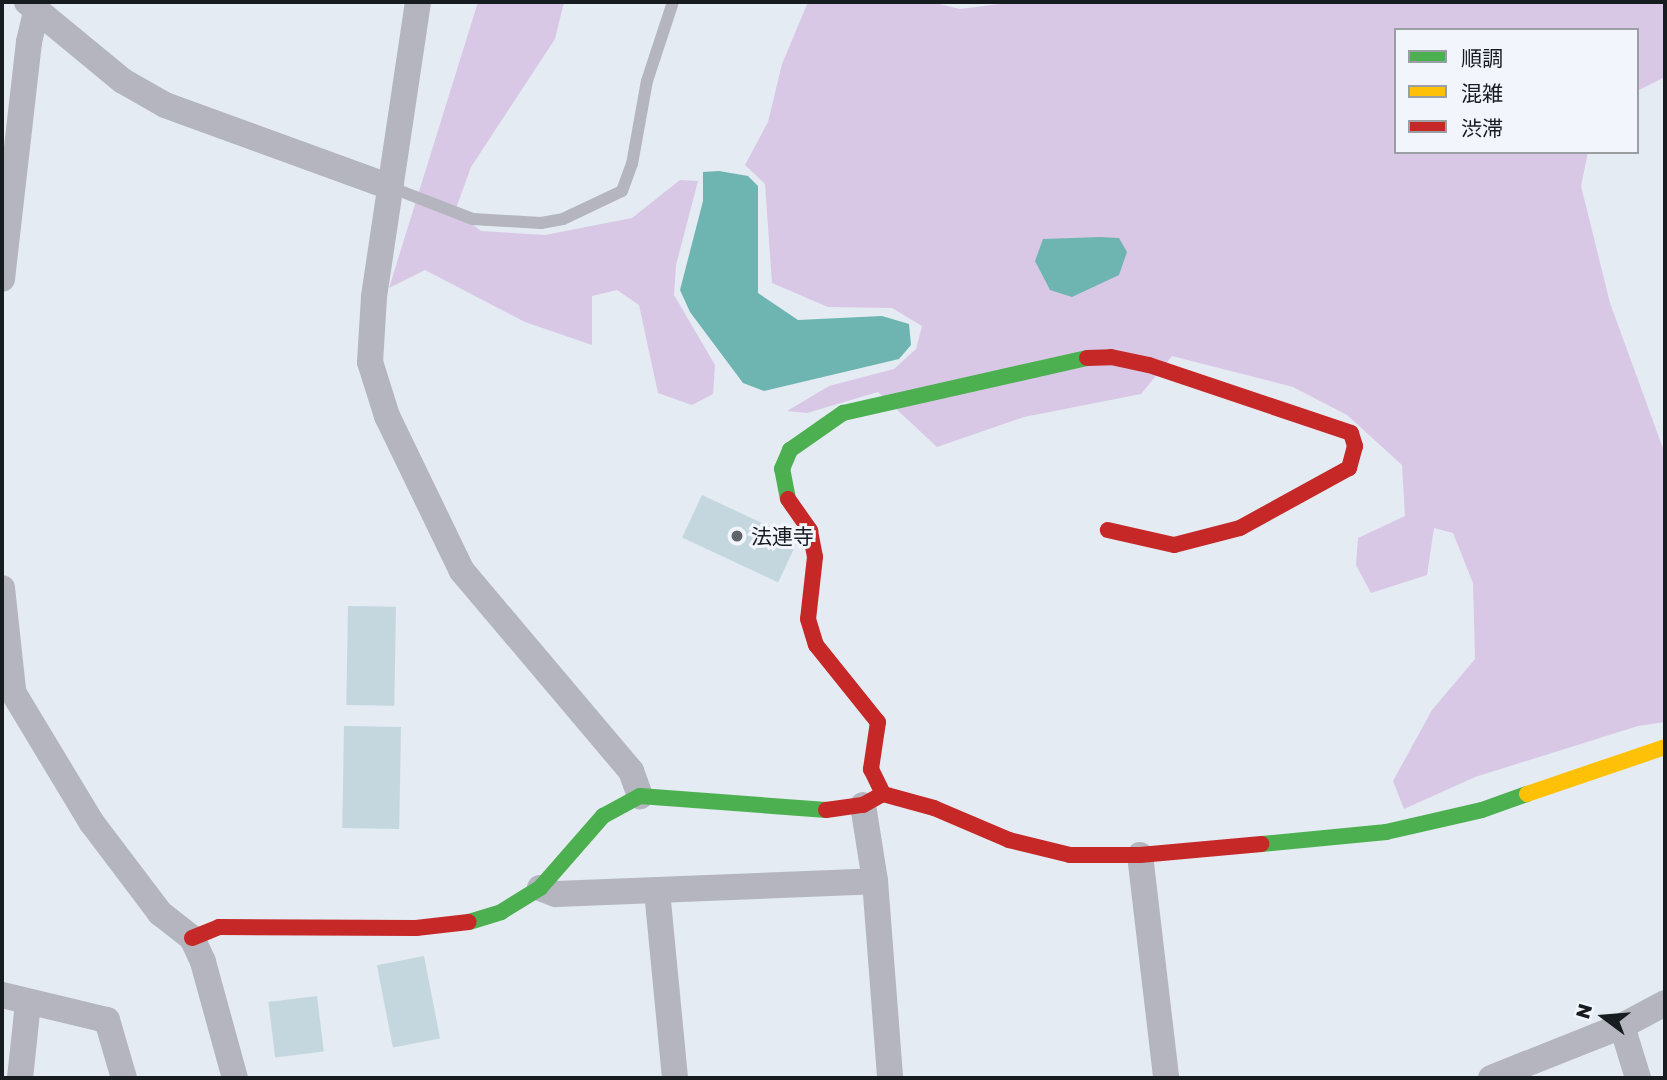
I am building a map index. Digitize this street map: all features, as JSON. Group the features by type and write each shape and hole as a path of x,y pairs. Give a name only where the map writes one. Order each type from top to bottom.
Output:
{"street":[{"path":"418,2 374,297 370,362 387,416 463,570 631,771 640,796"},
{"path":"32,6 123,81 165,105 390,187"},
{"path":"2,279 32,6"},
{"path":"890,1078 871,769 878,722 816,645 808,619 815,557 810,531 787,498 782,469 790,450 843,413 1076,359 1111,357 1149,365 1351,433 1355,446 1349,468 1240,528 1174,545 1141,541 1108,530"},
{"path":"2,588 7,682 92,823 160,913 192,938 204,962 236,1078"},
{"path":"192,938 219,927 416,928 461,924 501,912 540,888 603,816 640,796 813,811 873,799 934,808 1009,840 1070,855 1140,855 1385,832 1482,810 1650,749 1665,747"},
{"path":"1140,855 1166,1078"},
{"path":"540,888 556,894 876,881"},
{"path":"657,891 675,1078"},
{"path":"2,995 107,1020 124,1078"},
{"path":"20,1078 28,1003"},
{"path":"1491,1078 1622,1027 1665,1003"},
{"path":"1622,1027 1638,1078"}],"lane":[{"path":"390,187 473,219 541,223 563,219 622,191 632,164 647,80 673,2"}],"shaded area":[{"path":"478,2 564,2 555,39 471,167 455,211 481,231 545,235 632,218 680,180 698,181 676,265 674,295 715,365 713,394 692,405 658,393 639,305 617,290 592,296 592,345 525,322 425,270 389,288"},
{"path":"808,2 931,2 960,9 1016,2 1665,2 1665,77 1639,90 1639,28 1394,28 1394,154 1588,154 1581,186 1610,303 1665,454 1665,722 1638,726 1475,777 1404,809 1393,781 1432,710 1475,659 1473,583 1453,533 1434,528 1427,575 1371,593 1356,565 1358,538 1405,516 1402,465 1347,415 1293,387 1172,356 1141,394 1024,417 937,447 878,392 807,413 787,411 829,386 894,369 916,349 922,326 892,308 828,307 772,283 765,184 745,165 768,122 782,64"},
{"path":"719,171 748,176 758,186 758,293 798,320 882,316 909,324 911,345 899,359 764,391 743,383 690,312 680,290 703,201 703,172"},
{"path":"1119,238 1127,252 1119,275 1072,297 1050,290 1035,261 1043,239"}],"building":[{"path":"702,495 798,540 778,582 682,538"},
{"path":"348,606 396,607 394,706 346,705"},
{"path":"344,726 401,727 399,829 342,828"},
{"path":"424,956 440,1038 393,1048 377,965"},
{"path":"317,996 324,1052 275,1058 268,1002"}],"traffic: fast":[{"path":"788,499 782,469 790,450 843,413 1087,358"},
{"path":"1262,844 1386,832 1482,810 1527,794"},
{"path":"469,922 501,912 540,888 603,816 640,796 826,810"}],"traffic: slow":[{"path":"1527,794 1665,747"}],"traffic: jam":[{"path":"1087,358 1111,357 1149,365 1351,433 1355,446 1349,468 1240,528 1174,545 1108,530"},
{"path":"788,499 810,531 815,557 808,619 816,645 878,722 871,769 883,794"},
{"path":"826,810 863,805 883,794 934,808 1009,840 1070,855 1140,855 1262,844"},
{"path":"192,938 219,927 416,928 469,922"}],"place":[{"name":"法連寺","path":"737,536"}]}
